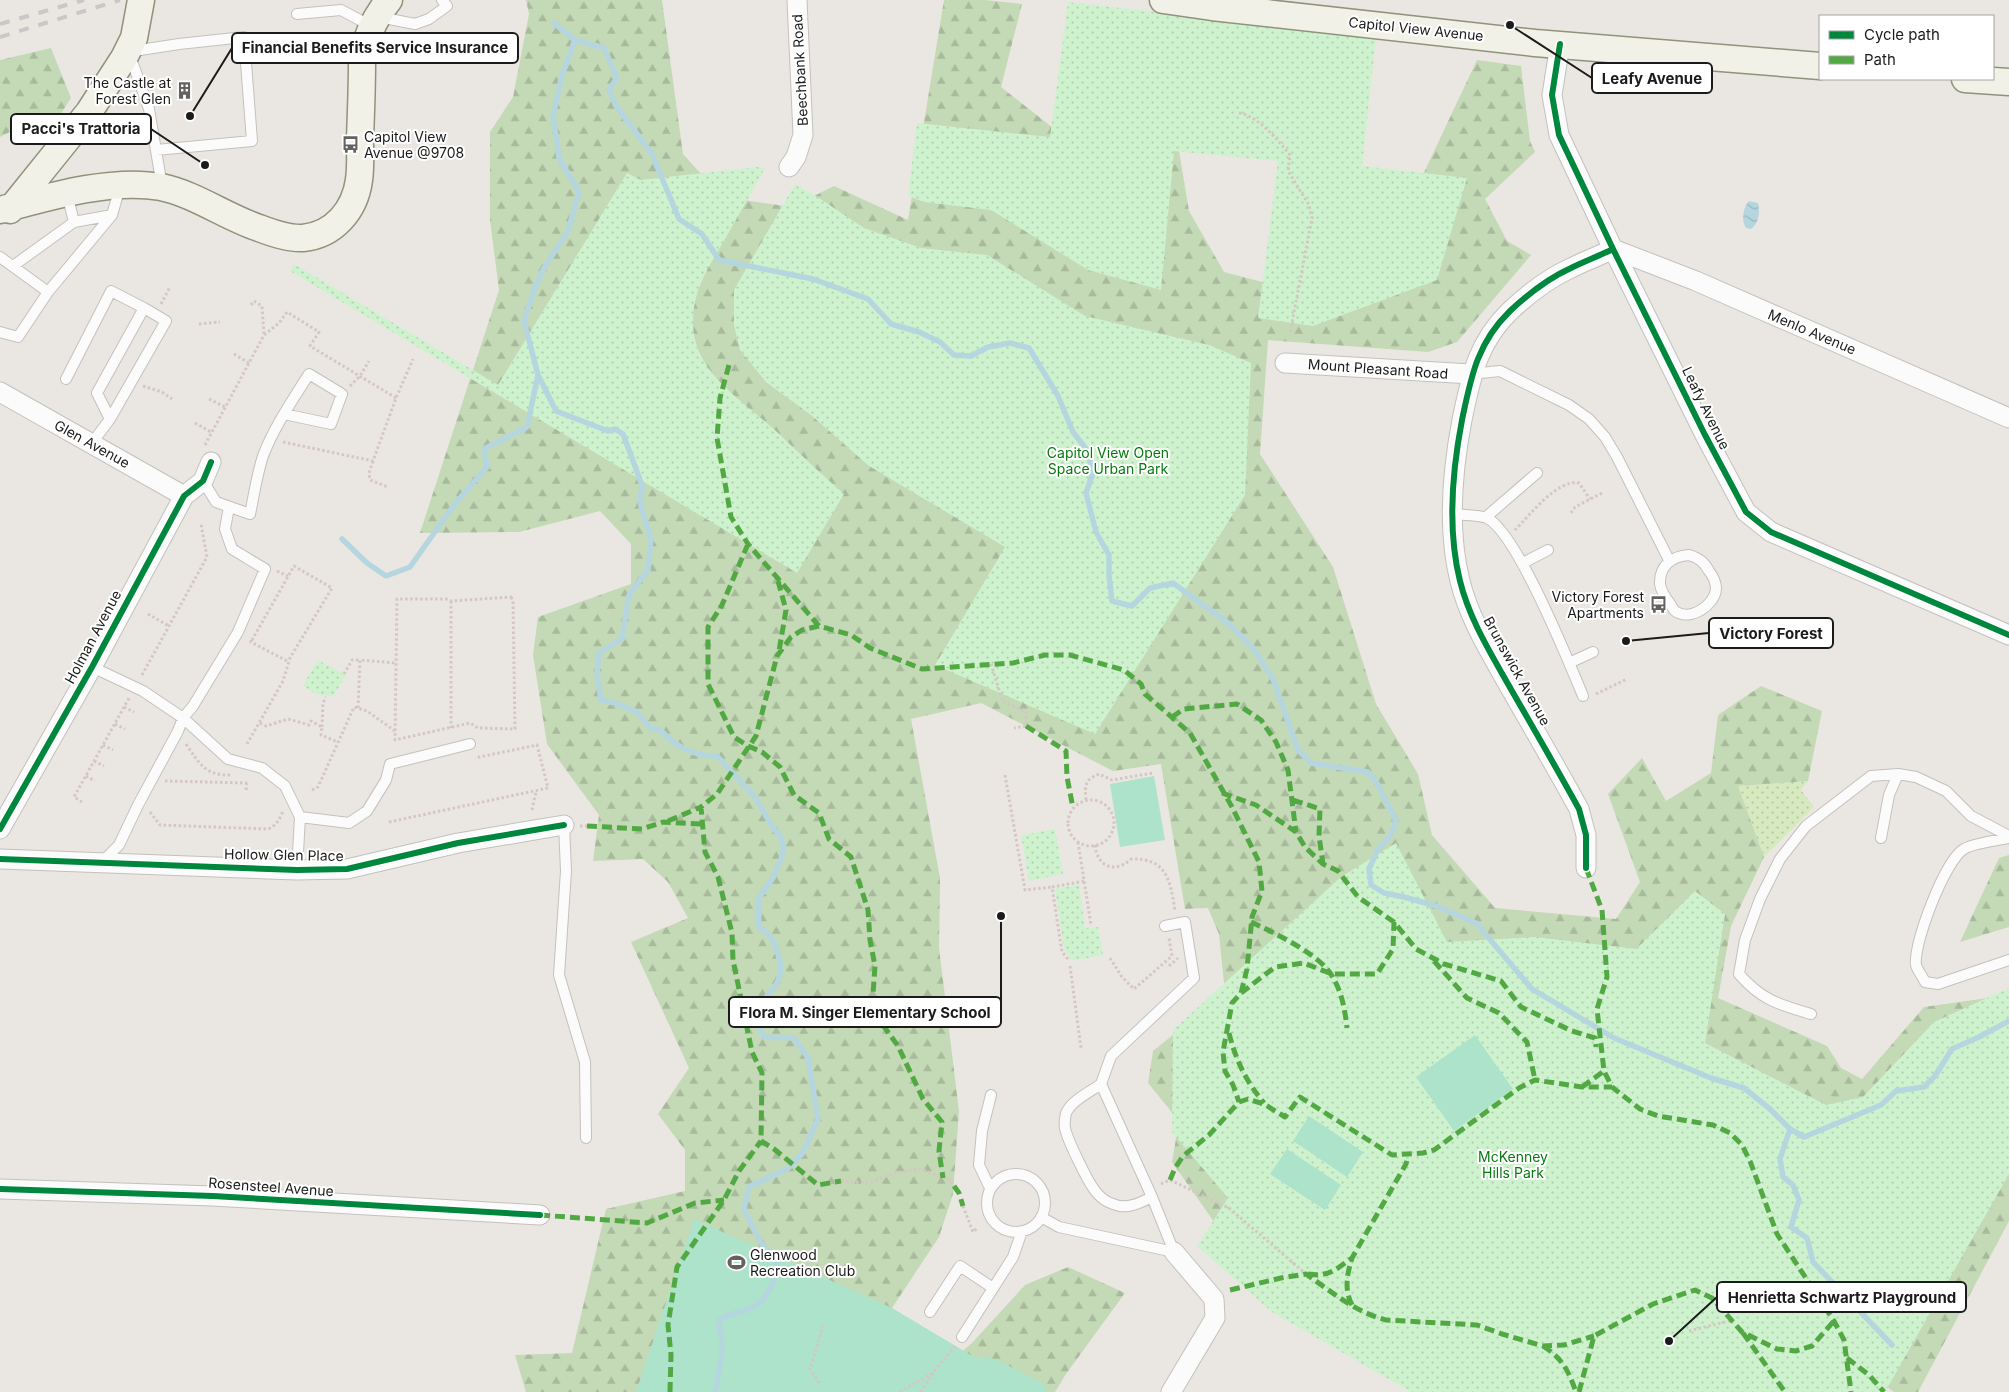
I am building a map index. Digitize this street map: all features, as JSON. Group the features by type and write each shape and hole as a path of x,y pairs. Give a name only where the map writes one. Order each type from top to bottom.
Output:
{"main road":[{"path":"134,56 141,0"},
{"path":"4,213 89,112 106,99 134,56 153,0"},
{"name":"Capitol View Avenue","path":"1162,0 1560,44 1819,66"},
{"path":"4,213 67,194 122,184 161,182 258,228 302,238 324,233 339,223 353,203 359,181 362,62 365,46 379,14"},
{"path":"1980,80 2009,82"}],"street":[{"name":"Beechbank Road","path":"790,167 796,157 803,136 797,0"},
{"name":"Leafy Avenue","path":"1560,44 1552,95 1559,135 1705,435 1746,512 1771,532 2009,635"},
{"name":"Brunswick Avenue","path":"1586,868 1586,835 1579,809 1492,656 1460,584 1456,563 1452,514 1457,449 1471,374 1480,352 1493,330 1526,296 1570,269 1613,249"},
{"name":"Menlo Avenue","path":"1613,249 1696,281 2009,418"},
{"name":"Mount Pleasant Road","path":"1285,363 1471,374"},
{"name":"Glen Avenue","path":"0,392 184,496"},
{"name":"Holman Avenue","path":"0,828 92,667 184,496 203,481 208,454"},
{"name":"Hollow Glen Place","path":"0,859 297,870 347,869 458,843 564,825"},
{"name":"Rosensteel Avenue","path":"0,1189 213,1196 540,1215"},
{"path":"1171,1392 1215,1318 1214,1299 1174,1252"}],"lane":[{"path":"297,14 341,10 379,14 415,24 430,19 447,6 442,0"},
{"path":"156,150 252,141 244,38 134,56 149,109 161,182"},
{"path":"0,332 18,337 48,292 112,215 122,184"},
{"path":"67,194 74,222"},
{"path":"13,266 74,222 112,215"},
{"path":"0,257 48,292"},
{"path":"66,378 111,291 166,321 110,419 92,443"},
{"path":"110,419 97,393 144,308"},
{"path":"1471,374 1500,371 1569,405 1589,419 1617,457 1669,560"},
{"path":"203,481 216,502 250,514 262,458 284,414 309,374 342,394 331,424 284,414"},
{"path":"1486,517 1537,473"},
{"path":"101,863 119,845 183,718 238,632 265,569 232,549 225,529 230,506"},
{"path":"1452,514 1486,517 1499,527 1523,563 1583,696"},
{"path":"1523,563 1548,550"},
{"path":"1689,555 1698,558 1706,564 1714,578 1716,588 1713,599 1704,608 1692,614 1682,614 1674,611 1660,584 1663,569 1669,560 1689,555"},
{"path":"1569,663 1593,652"},
{"path":"92,667 143,691 183,718 228,759 262,768 285,786 300,817 297,870"},
{"path":"300,817 349,823 367,811 386,780 390,764 470,744"},
{"path":"1811,1014 1777,1004 1750,986 1740,974 1745,940 1760,899 1780,859 1806,826 1871,776 1898,774 1916,777 1946,791 1971,816 2009,837"},
{"path":"1881,838 1889,795 1898,774"},
{"name":"Hollow Glen Place","path":"564,825 566,871 559,975 585,1062 586,1138"},
{"path":"2009,837 1964,849 1949,866 1931,904 1923,929 1916,965 1925,982 1938,984 2009,960"},
{"path":"1152,1197 1138,1204 1125,1207 1114,1205 1104,1200 1096,1192 1065,1131 1064,1123 1069,1108 1101,1084 1111,1056 1194,978 1185,922 1165,926"},
{"path":"1101,1084 1152,1197 1174,1252"},
{"path":"990,1188 978,1165 982,1131 991,1095"},
{"path":"1015,1173 1026,1174 1034,1180 1043,1192 1045,1207 1041,1217 1032,1227 1022,1232 1005,1230 996,1225 986,1208 986,1198 990,1188 996,1180 1005,1175 1015,1173"},
{"path":"1041,1217 1059,1227 1174,1252"},
{"path":"962,1337 1013,1257 1022,1232"},
{"path":"930,1312 960,1266 993,1288"}],"path":[{"path":"1239,113 1246,114 1260,125 1279,141 1290,155 1288,171 1309,205 1312,218 1290,333"},
{"path":"251,305 254,301 262,306 264,335"},
{"path":"208,454 211,432 264,335 279,323 287,312 319,332 310,346 396,398"},
{"path":"199,324 220,322"},
{"path":"234,354 249,363"},
{"path":"388,487 370,480 369,473 396,398 413,359"},
{"path":"342,394 360,376 369,361"},
{"path":"131,383 162,392 172,399"},
{"path":"209,398 225,407"},
{"path":"195,423 211,432"},
{"path":"270,440 373,462"},
{"path":"1507,539 1541,503 1564,484 1579,483 1590,499"},
{"path":"1571,513 1575,507 1602,493"},
{"path":"142,675 207,557 201,524"},
{"path":"247,744 283,681 289,662 332,588 294,566 250,639 250,642 289,662"},
{"path":"278,571 288,576"},
{"path":"511,596 513,601 515,729 478,728 470,723 395,740 397,599 446,599 451,601 511,596"},
{"path":"451,601 451,728"},
{"path":"148,614 169,626"},
{"path":"344,674 352,660 396,663"},
{"path":"358,708 360,660"},
{"path":"992,664 1003,702 1026,711 1026,726 1014,728"},
{"path":"1595,694 1627,679"},
{"path":"82,802 74,797 132,693"},
{"path":"326,697 323,703 321,734 338,742"},
{"path":"124,707 134,712"},
{"path":"312,790 318,787 354,707 367,711 395,731"},
{"path":"260,723 266,726 288,719 309,725 311,721 322,727"},
{"path":"115,724 125,729"},
{"path":"182,740 201,765 219,776 237,776"},
{"path":"103,745 113,750"},
{"path":"389,822 548,788 537,745 498,753"},
{"path":"94,760 104,766"},
{"path":"1086,800 1086,785 1090,777 1099,774 1112,780 1154,773"},
{"path":"1005,775 1025,890 1085,881"},
{"path":"86,776 95,781"},
{"path":"219,776 219,782"},
{"path":"246,790 247,778 254,780"},
{"path":"152,780 247,783"},
{"path":"532,810 536,792"},
{"path":"1094,800 1107,807 1114,821 1110,835 1096,845 1084,845 1078,842 1072,837 1069,830 1069,815 1078,803 1094,800"},
{"path":"150,812 160,825 268,829 273,827 279,820 283,812 282,804"},
{"path":"1078,842 1091,925"},
{"path":"1096,845 1099,860 1107,866 1124,866 1131,859 1144,859 1157,864 1169,882 1177,923"},
{"path":"1052,886 1062,952 1068,959"},
{"path":"1110,958 1122,977 1134,989 1172,956 1169,937 1174,936"},
{"path":"1169,966 1178,958 1177,950"},
{"path":"1070,966 1081,1048"},
{"path":"841,1181 868,1183 894,1173 920,1170 950,1180 954,1186"},
{"path":"1157,1185 1170,1180 1229,1208 1306,1274"},
{"path":"963,1206 973,1232 977,1228"},
{"path":"1688,1331 1733,1320"},
{"path":"819,1383 810,1369 823,1326"},
{"path":"921,1392 933,1373 951,1351"},
{"path":"900,1392 933,1373"}],"green space":[{"path":"526,0 662,0 683,154 722,197 792,207 834,186 908,220 944,0 985,0 1022,4 1001,87 1058,132 1178,145 1189,211 1224,272 1286,288 1360,171 1420,181 1477,60 1521,66 1530,141 1535,152 1485,199 1507,241 1531,255 1457,342 1428,352 1268,340 1260,454 1333,567 1376,704 1418,774 1432,835 1495,908 1616,919 1640,882 1608,794 1642,758 1666,801 1711,773 1718,715 1761,686 1822,711 1808,781 1738,786 1764,857 1731,926 1718,998 1827,1046 1841,1068 1862,1079 1924,1007 2009,995 2009,1221 1918,1392 1894,1392 1879,1381 1219,1229 1172,1162 1179,1121 1148,1083 1153,1051 1225,993 1219,934 1208,908 1185,909 1161,764 1113,771 981,703 911,719 940,878 939,948 959,1111 953,1194 939,1237 892,1308 938,1342 752,1392 526,1392 515,1355 572,1353 606,1209 685,1191 685,1150 658,1114 689,1068 631,942 688,918 668,882 643,859 593,861 599,815 547,744 533,655 538,617 631,584 631,544 600,511 519,532 420,533 499,290 490,220 490,132 513,97 529,14"},
{"path":"1068,2 1376,37 1362,166 1467,178 1437,280 1313,326 1258,318 1278,161 1174,151 1161,290 1088,270 991,210 924,202 908,196 917,123 1050,137"},
{"path":"51,48 71,98 40,146 31,121 0,137 0,60"},
{"path":"757,167 765,168 699,288 693,314 694,336 701,355 711,372 844,494 797,573 290,271 294,264 498,385 627,173 641,180"},
{"name":"Capitol View Open Space Urban Park","path":"795,184 864,228 921,248 987,255 1085,316 1209,345 1251,363 1245,495 1095,734 935,665 1005,547 869,466 811,415 766,382 740,350 734,325 734,290"},
{"path":"318,660 346,675 334,695 325,696 318,694 303,685"},
{"path":"1154,776 1165,840 1120,847 1110,784"},
{"path":"1808,781 1801,790 1814,807 1764,857 1738,786"},
{"path":"1055,829 1063,874 1029,881 1021,835"},
{"name":"McKenney Hills Park","path":"1396,843 1447,942 1535,937 1636,949 1695,891 1725,914 1705,1043 1826,1105 1863,1097 1934,1022 2009,988 2009,1174 1885,1392 1411,1392 1272,1312 1197,1246 1228,1198 1172,1132 1173,1030 1341,877"},
{"path":"2009,855 2009,927 1960,942 1999,858"},
{"path":"1079,885 1085,928 1098,927 1103,955 1072,961 1064,949 1055,889"},
{"path":"1475,1035 1513,1089 1454,1131 1416,1077"},
{"path":"1309,1116 1363,1152 1347,1177 1293,1141"},
{"path":"1287,1149 1341,1185 1325,1210 1270,1174"},
{"name":"Glenwood Recreation Club","path":"694,1219 892,1308 974,1357 996,1359 1047,1386 1044,1392 636,1392"},
{"path":"1068,1267 1125,1293 1055,1392 926,1392 936,1374 972,1343 1025,1285"}],"water":[{"path":"1749,201 1758,203 1759,210 1757,221 1751,229 1746,228 1743,218 1745,207"}],"waterway":[{"path":"554,23 575,40 604,48 617,78 609,90 616,106 652,154 679,219 702,234 719,260 813,279 868,299 891,324 919,332 940,342 954,355 971,356 988,347 1010,343 1029,348 1058,396 1073,432 1087,450 1093,473 1086,493 1096,532 1109,555 1112,601 1132,606 1150,588 1173,583 1228,623 1253,648 1273,679 1298,750 1311,763 1368,772 1378,785 1396,821 1390,836 1378,849 1369,869 1371,885 1384,893 1436,906 1476,923 1532,989 1614,1038 1711,1078 1744,1088 1770,1109 1790,1129 1780,1159 1783,1177 1793,1185 1799,1200 1791,1227 1807,1238 1813,1262 1892,1345"},
{"path":"575,40 562,75 553,116 559,158 579,192 568,231 544,268 534,290 524,321 538,375 556,411 608,431 615,429 623,434 643,488 640,493 641,506 651,539 648,570 629,595 622,639 599,653 597,673 601,700 615,703 637,712 650,728 660,730 679,746 700,754 717,756 755,797 782,839 783,854 773,878 758,899 759,926 774,943 781,969 775,986 760,1005 756,1020 764,1037 794,1038 808,1058 818,1119 802,1154 787,1169 749,1187 744,1209 762,1244 775,1257 778,1269 771,1287 757,1305 723,1318 718,1322 722,1348 715,1392"},
{"path":"342,539 367,563 386,576 410,567 454,505 487,467 484,449 527,427 538,375"},
{"path":"1790,1129 1804,1137 1881,1105 1896,1091 1924,1087 1935,1076 1952,1049 2009,1021"}],"railway":[{"path":"0,24 84,0"},
{"path":"0,37 120,0"}],"marked path":[{"path":"729,365 720,398 717,438 731,517 748,544 819,626 851,635 870,648 922,669 1013,663 1045,655 1070,655 1124,670 1141,684 1145,694 1190,733 1232,807 1259,862 1262,891 1252,917 1247,969 1241,993 1232,1003 1223,1052 1225,1071 1233,1085 1239,1102"},
{"path":"748,544 722,605 708,627 708,684 734,737 762,752 780,767 794,795 819,813 829,839 851,857 868,910 870,940 875,966 873,994 880,1021 898,1046 923,1099 942,1122 939,1151 943,1178"},
{"path":"778,581 786,610 779,651"},
{"path":"819,626 802,630 791,637 777,656 756,736 717,794 701,807 705,852 718,877 732,933 733,960 752,1052 762,1073 761,1141 774,1149 818,1185 841,1181"},
{"path":"1172,717 1184,709 1237,704 1261,720 1276,742 1288,770 1296,832"},
{"path":"1026,726 1066,751 1067,777 1073,808"},
{"path":"1222,793 1256,805 1296,832 1305,847 1323,864 1338,871 1358,897 1394,922 1416,949 1444,964 1501,981 1521,1007 1572,1031 1595,1038 1596,1047"},
{"path":"1293,800 1320,809 1319,836 1323,864"},
{"path":"668,821 701,807"},
{"path":"587,826 642,829 663,822 702,824"},
{"path":"1586,868 1602,910 1607,977 1597,1009 1604,1071 1612,1087 1640,1109 1658,1116 1713,1125 1730,1133 1742,1145 1750,1161 1777,1234 1834,1321 1844,1340 1851,1392"},
{"path":"1251,922 1296,945 1326,968 1341,995 1347,1028"},
{"path":"1241,993 1275,967 1304,963 1332,974 1377,974 1393,949 1394,922"},
{"path":"1434,961 1467,998 1499,1013 1527,1042 1535,1080"},
{"path":"1229,1033 1242,1070 1264,1103"},
{"path":"1582,1087 1604,1071"},
{"path":"1170,1180 1183,1156 1209,1135 1239,1102 1248,1099 1264,1104 1285,1117 1300,1097 1392,1155 1423,1153 1434,1150 1519,1088 1535,1080 1582,1087 1612,1087"},
{"path":"670,1392 671,1355 668,1325 677,1267 724,1200 739,1171 761,1141"},
{"path":"1352,1305 1349,1299 1347,1282 1352,1258 1406,1164 1409,1154"},
{"path":"954,1186 959,1193 963,1206"},
{"path":"540,1215 647,1223 695,1203 724,1200"},
{"path":"1308,1274 1327,1273 1352,1258"},
{"path":"1230,1290 1306,1274 1354,1307 1386,1320 1477,1325 1543,1346 1564,1345 1594,1336"},
{"path":"1579,1392 1594,1336 1653,1304 1695,1290 1712,1298 1742,1332 1777,1349 1796,1351 1812,1346 1834,1321"},
{"path":"1743,1333 1785,1392"},
{"path":"1543,1346 1560,1360 1576,1392"},
{"path":"1847,1358 1869,1375 1884,1392"}],"cycle path":[{"path":"1560,44 1552,95 1559,135 1705,435 1746,512 1771,532 2009,635"},
{"path":"1586,868 1586,835 1579,809 1487,647 1464,595 1453,541 1452,500 1462,420 1472,375 1490,335 1510,311 1539,287 1563,272 1613,249"},
{"path":"0,829 92,667 184,496 203,481 211,462"},
{"path":"0,859 297,870 347,869 458,843 564,825"},
{"path":"0,1189 213,1196 540,1215"}],"place":[{"name":"Leafy Avenue","path":"1510,25"},
{"name":"The Castle at Forest Glen","path":"185,91"},
{"name":"Financial Benefits Service Insurance","path":"190,116"},
{"name":"Capitol View Avenue @9708","path":"350,145"},
{"name":"Pacci's Trattoria","path":"205,165"},
{"name":"Victory Forest Apartments","path":"1658,605"},
{"name":"Victory Forest","path":"1626,641"},
{"name":"Flora M. Singer Elementary School","path":"1001,916"},
{"name":"Glenwood Recreation Club","path":"736,1263"},
{"name":"Henrietta Schwartz Playground","path":"1669,1341"}]}
